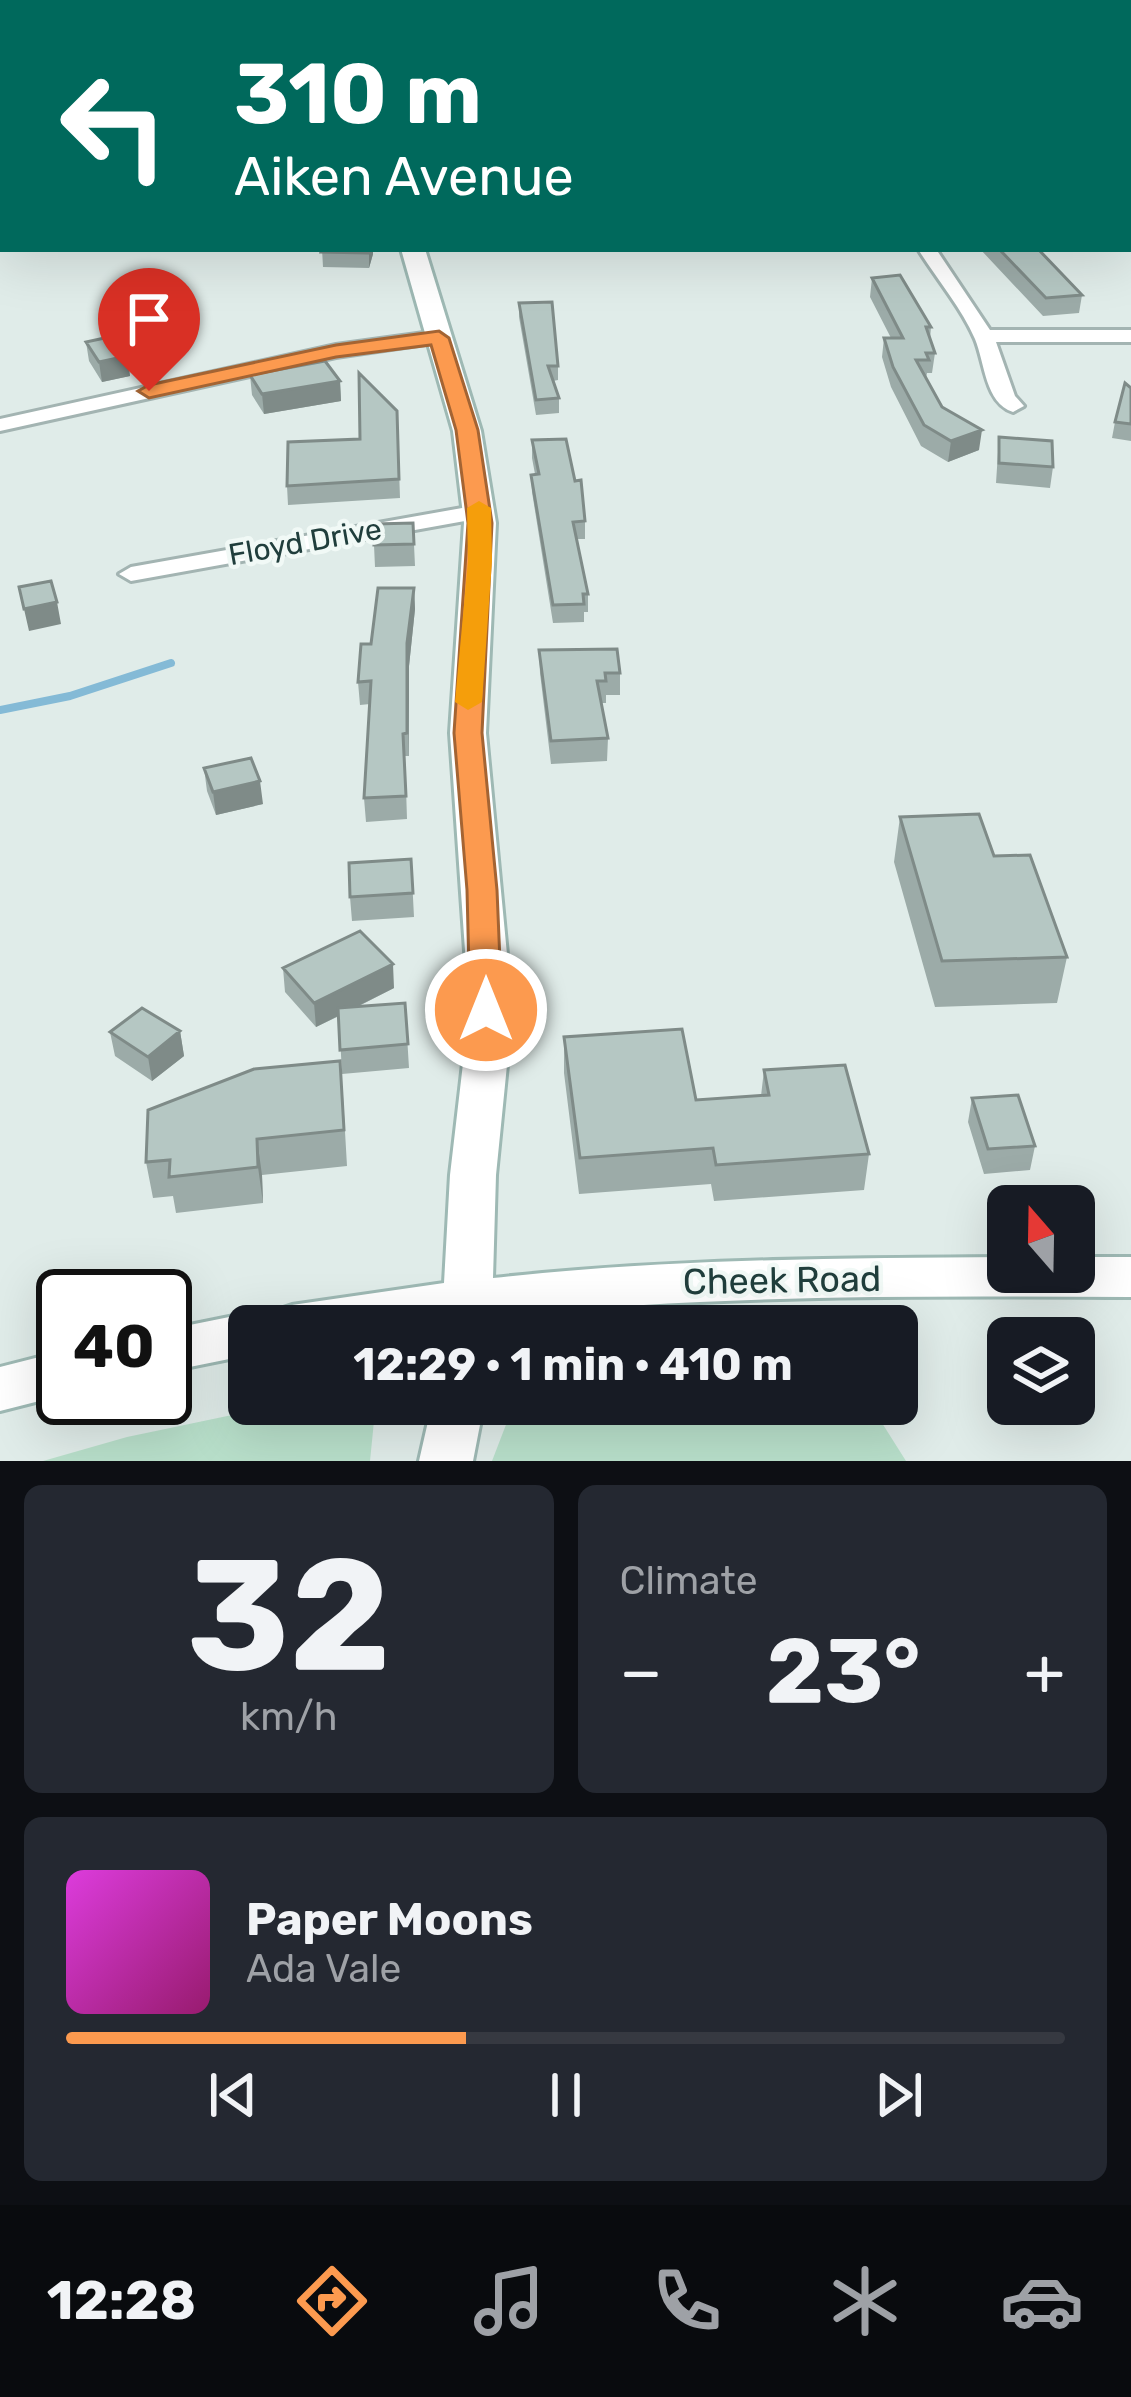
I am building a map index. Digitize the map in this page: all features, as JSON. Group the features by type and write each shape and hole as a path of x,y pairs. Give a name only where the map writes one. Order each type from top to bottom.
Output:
{"street":[{"path":"414,252 467,430 479,512 468,733 487,965 486,1055 473,1175 468,1305"},
{"path":"929,252 984,336 1005,399 1013,406"},
{"path":"984,336 1131,336"},
{"path":"0,424 336,351 439,338"},
{"name":"Floyd Drive","path":"131,574 479,512"},
{"name":"Cheek Road","path":"523,1305 656,1283 1131,1277"},
{"path":"192,1346 228,1338"},
{"path":"0,1389 36,1380"},
{"path":"446,1461 454,1425"}],"green space":[{"path":"228,1416 228,1425 374,1425 370,1461 43,1461"},
{"path":"506,1425 883,1425 906,1461 492,1461"}],"building":[{"path":"1002,252 1041,252 1082,295 1046,298"},
{"path":"900,275 931,327 926,327 935,353 926,353 929,360 916,360 942,407 982,430 951,441 924,425 893,367 884,338 903,338 872,278"},
{"path":"552,302 558,366 548,366 559,398 536,400 519,303"},
{"path":"114,336 127,356 99,362 86,342"},
{"path":"325,361 340,381 262,394 250,375"},
{"path":"359,373 397,411 399,479 287,486 288,442 360,439"},
{"path":"1125,383 1131,388 1131,424 1115,422"},
{"path":"999,437 1052,441 1053,467 999,463"},
{"path":"566,439 575,481 581,480 585,521 573,522 588,594 583,594 584,604 553,605 531,475 539,474 532,440"},
{"path":"413,523 414,544 374,545 375,524"},
{"path":"51,581 57,602 24,609 19,587"},
{"path":"378,588 414,588 407,643 407,733 403,734 406,796 364,798 371,681 358,682 361,644 371,644"},
{"path":"617,649 620,673 605,673 606,681 597,681 608,738 551,741 539,650"},
{"path":"251,758 260,781 213,792 204,768"},
{"path":"979,814 994,856 1030,855 1067,957 942,961 900,817"},
{"path":"411,859 413,893 350,897 349,863"},
{"path":"360,931 393,964 314,1003 283,968"},
{"path":"405,1003 408,1044 340,1050 338,1008"},
{"path":"142,1008 180,1031 148,1057 110,1032"},
{"path":"682,1029 696,1100 769,1095 764,1070 845,1065 869,1154 716,1165 713,1148 580,1158 564,1037"},
{"path":"340,1061 344,1130 257,1139 258,1167 169,1177 170,1160 146,1162 148,1110 254,1069"},
{"path":"1018,1095 1035,1146 988,1149 972,1098"}],"waterway":[{"path":"0,710 70,696 171,663"}],"slow traffic":[{"path":"468,702 480,561 479,508"}],"route":[{"path":"149,391 336,351 439,338 467,430 480,523 468,733 487,965 486,1010"}]}
